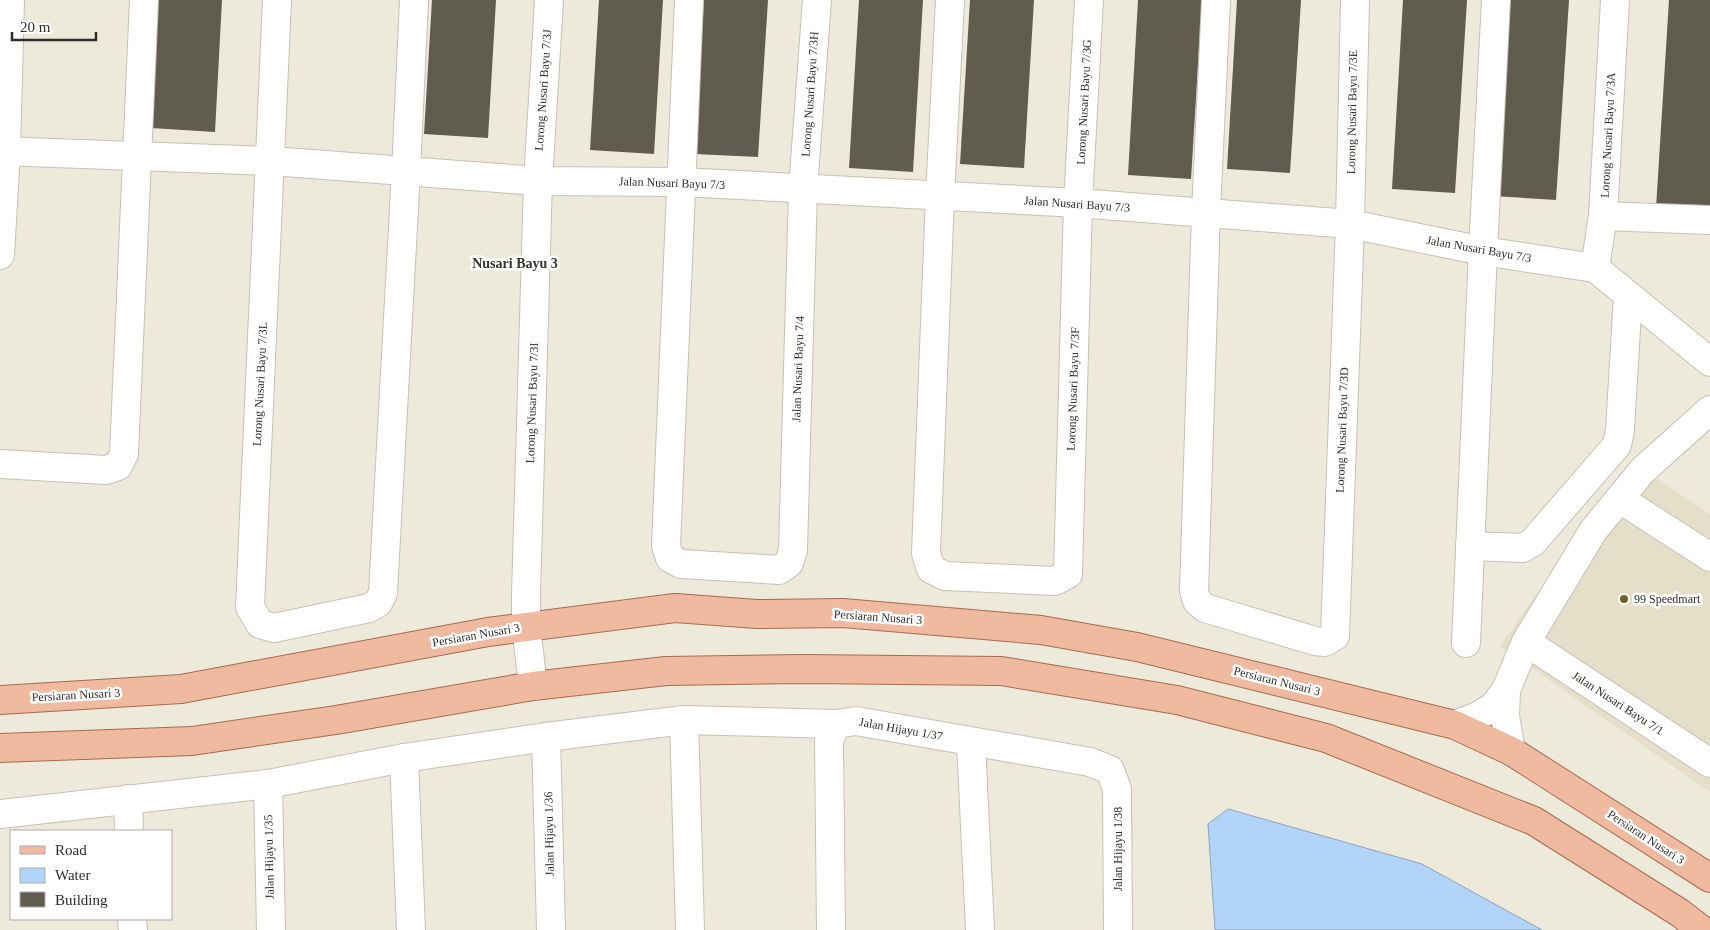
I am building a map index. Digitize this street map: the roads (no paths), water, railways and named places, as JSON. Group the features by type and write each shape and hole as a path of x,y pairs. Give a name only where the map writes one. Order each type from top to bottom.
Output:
{"main road":[{"name":"Persiaran Nusari 3","path":"0,700 181,689 526,626 675,608 757,614 843,614 1041,630 1137,647 1455,725 1511,751 1710,878"},
{"path":"0,748 192,741 336,720 533,686 666,671 805,669 1001,671 1177,700 1326,738 1534,821 1702,930"}],"street":[{"path":"0,255 10,0"},
{"path":"0,464 106,470 118,466 124,454 144,0"},
{"path":"271,161 277,0"},
{"path":"406,172 414,0"},
{"name":"Lorong Nusari Bayu 7/3J","path":"538,181 549,0"},
{"path":"682,182 689,0"},
{"name":"Lorong Nusari Bayu 7/3H","path":"803,189 817,0"},
{"path":"940,196 950,0"},
{"name":"Lorong Nusari Bayu 7/3G","path":"1078,203 1089,0"},
{"path":"1206,212 1216,0"},
{"name":"Lorong Nusari Bayu 7/3E","path":"1350,224 1355,0"},
{"path":"1466,643 1496,0"},
{"name":"Lorong Nusari Bayu 7/3A","path":"1595,268 1604,216 1615,0"},
{"name":"Jalan Nusari Bayu 7/3","path":"3,151 271,161 538,181 682,182 1078,203 1206,212 1350,224 1483,251 1595,268"},
{"name":"Lorong Nusari Bayu 7/3L","path":"271,161 250,607 260,624 274,628 369,608 378,603 382,593 406,172"},
{"name":"Lorong Nusari Bayu 7/3I","path":"533,686 526,626 538,181"},
{"name":"Jalan Nusari Bayu 7/4","path":"682,182 666,546 670,558 682,564 779,570 789,563 793,550 803,189"},
{"name":"Lorong Nusari Bayu 7/3F","path":"940,196 926,553 931,569 945,576 1055,581 1068,574 1078,203"},
{"name":"Lorong Nusari Bayu 7/3D","path":"1206,212 1194,591 1197,601 1205,608 1315,641 1326,642 1335,636 1350,224"},
{"path":"1604,216 1710,220"},
{"path":"1595,268 1710,362"},
{"path":"1470,546 1523,548 1532,542 1617,445 1620,430 1628,295"},
{"path":"1455,725 1478,716 1494,706 1506,690 1526,642 1593,531 1642,471 1710,410"},
{"path":"1620,499 1710,557"},
{"name":"Jalan Nusari Bayu 7/1","path":"1526,642 1710,763"},
{"path":"1506,690 1505,716 1511,751"},
{"path":"684,720 690,930"},
{"name":"Jalan Hijayu 1/37","path":"0,814 268,784 404,758 546,737 684,720 836,724 856,721 1090,762 1110,770"},
{"path":"831,930 829,740 836,724"},
{"name":"Jalan Hijayu 1/36","path":"546,737 551,930"},
{"path":"971,742 980,930"},
{"path":"404,758 411,930"},
{"name":"Jalan Hijayu 1/38","path":"1110,770 1117,789 1118,930"},
{"name":"Jalan Hijayu 1/35","path":"268,784 271,930"},
{"path":"128,799 129,830"}],"water":[{"path":"1228,809 1422,864 1542,930 1215,930 1208,824"}],"place":[{"name":"99 Speedmart","path":"1624,599"}],"district":[{"name":"Nusari Bayu 3","path":"515,263"}]}
